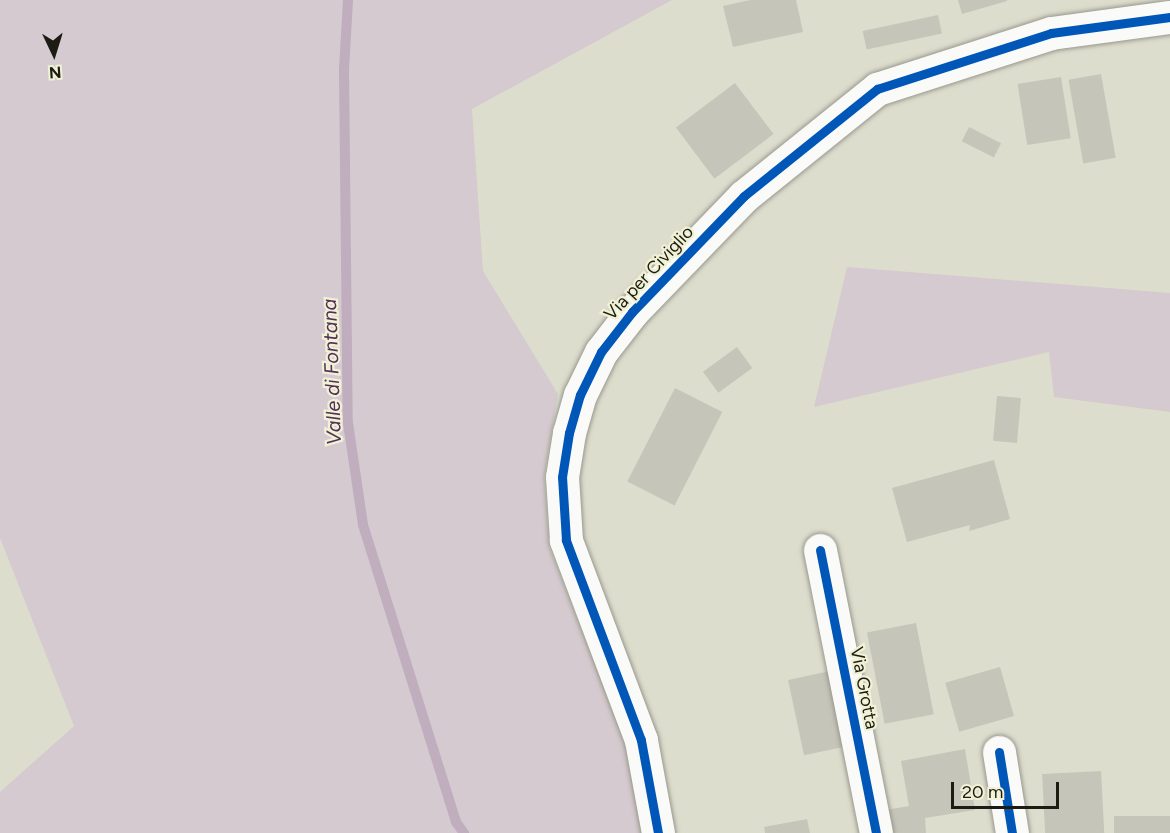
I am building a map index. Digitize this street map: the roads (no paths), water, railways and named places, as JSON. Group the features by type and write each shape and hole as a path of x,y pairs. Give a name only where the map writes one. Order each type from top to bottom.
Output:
{"street":[{"name":"Via per Civiglio","path":"658,833 641,740 566,540 562,477 569,433 580,395 601,352 632,312 744,196 877,89 1051,33 1170,17"},
{"name":"Via Grotta","path":"819,550 876,833"},
{"path":"999,752 1012,833"}],"waterway":[{"name":"Valle di Fontana","path":"348,0 344,69 348,423 363,525 456,822 464,833"}]}
